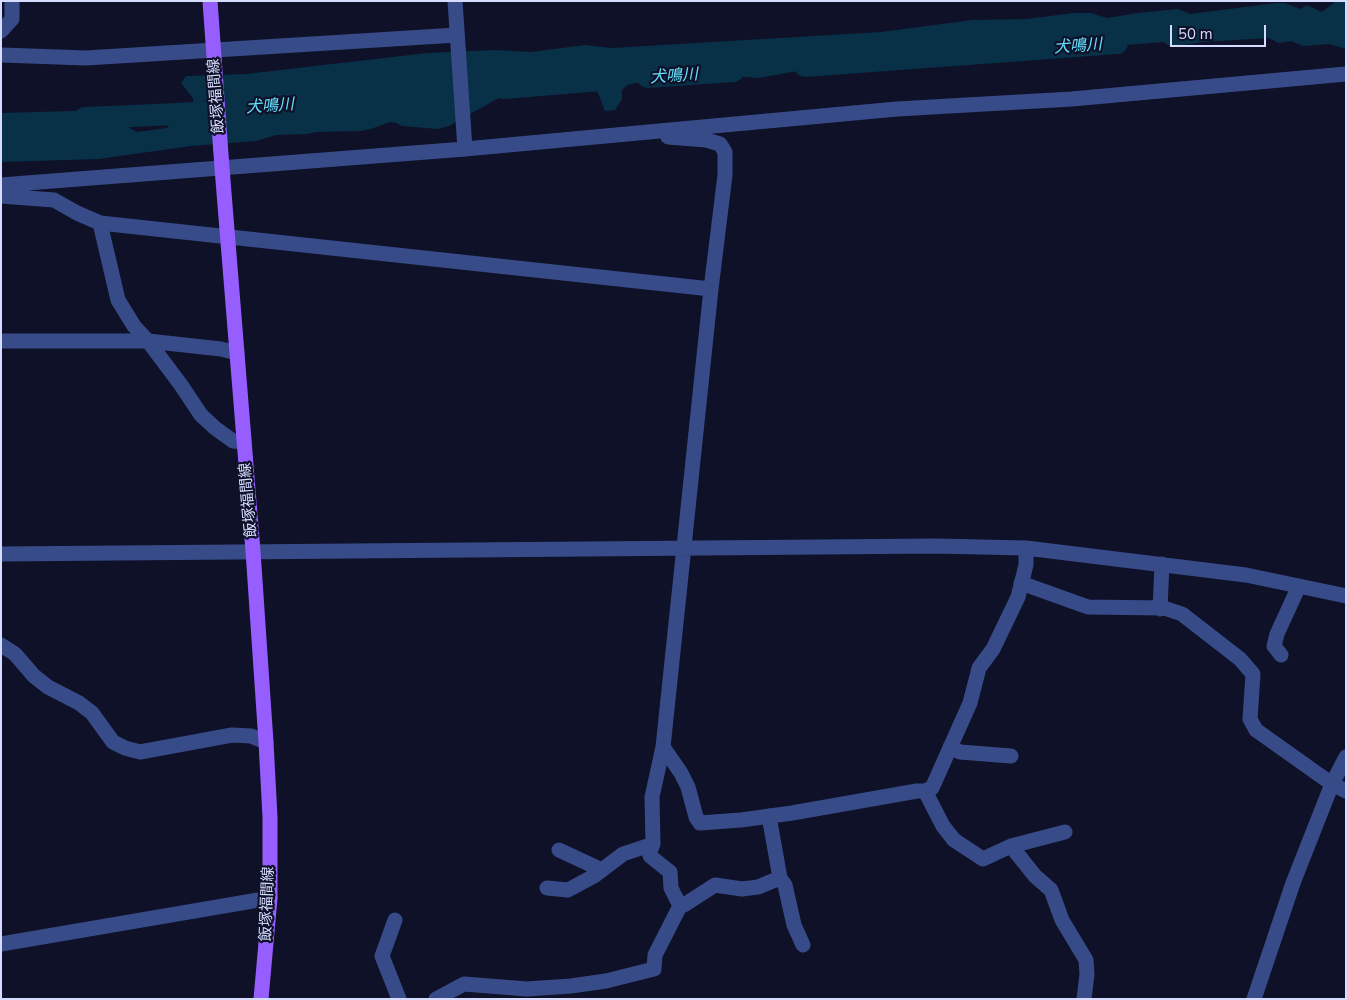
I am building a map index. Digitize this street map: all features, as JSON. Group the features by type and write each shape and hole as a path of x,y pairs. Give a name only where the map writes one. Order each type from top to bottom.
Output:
{"main road":[{"name":"飯塚福間線","path":"210,1 253,551 270,817 270,898 261,999"}],"street":[{"path":"1,31 12,19 12,1"},
{"path":"456,1 465,148"},
{"path":"1,55 86,58 214,53 457,35"},
{"path":"1,185 222,169 897,109 1072,99 1346,74"},
{"path":"632,133 706,140 720,144 725,152 725,175 711,289 663,747 652,797 653,844 650,856 670,872 671,888 680,906"},
{"path":"1,196 54,200 100,223 711,289"},
{"path":"100,223 118,300 134,326 148,341 201,415 232,441 244,442"},
{"path":"1,341 148,341 237,350"},
{"path":"1,554 936,546 1026,548 1246,574 1346,596"},
{"path":"663,747 688,787 696,817 700,823 741,820 872,800 917,791 925,792 932,788 970,703 979,668 992,649 1018,597 1026,565 1026,548"},
{"path":"1160,608 1162,564"},
{"path":"1022,583 1088,607 1160,608 1182,614 1240,659 1253,674 1250,719 1256,730 1332,784 1346,791"},
{"path":"1281,655 1274,646 1277,634 1299,586"},
{"path":"1,645 15,654 34,676 48,687 79,703 92,713 113,742 125,748 140,752 232,735 251,736 266,742"},
{"path":"950,747 960,752 1011,756"},
{"path":"1254,999 1293,883 1332,784 1346,757"},
{"path":"925,792 943,826 954,840 983,859 1011,846 1065,832"},
{"path":"769,816 780,878 785,885 794,925 803,945"},
{"path":"547,888 568,890 602,870 623,854 653,844"},
{"path":"1011,846 1035,876 1051,890 1062,920 1086,960 1087,974 1084,999"},
{"path":"559,850 602,870"},
{"path":"436,999 464,984 527,989 571,986 606,981 654,969 655,955 680,906 715,885 742,889 758,886 780,878"},
{"path":"1,944 270,898"},
{"path":"395,920 382,956 399,999"}],"water":[{"path":"1346,1 1346,49 1329,44 1303,46 1291,41 1278,43 1269,38 1203,42 1171,47 1163,42 1100,47 1074,42 1050,45 1041,42 1026,47 888,55 758,78 691,72 627,85 622,90 622,99 615,110 605,111 596,88 592,85 580,80 559,79 506,94 449,126 438,129 402,126 390,122 361,131 276,135 256,141 191,146 99,159 1,162 1,113 107,110 123,124 137,132 167,128 172,121 190,119 194,107 193,98 181,83 186,76 246,74 427,53 494,50 531,52 585,45 611,48 881,32 972,20 1027,19 1073,13 1091,13 1107,18 1178,9 1190,14 1276,3 1285,3 1300,9 1307,5 1322,12 1335,2"}],"waterway":[{"name":"犬鳴川","path":"805,66 1117,43"},
{"name":"犬鳴川","path":"648,77 733,71"},
{"name":"犬鳴川","path":"504,88 614,79"},
{"name":"犬鳴川","path":"85,118 222,111"}]}
